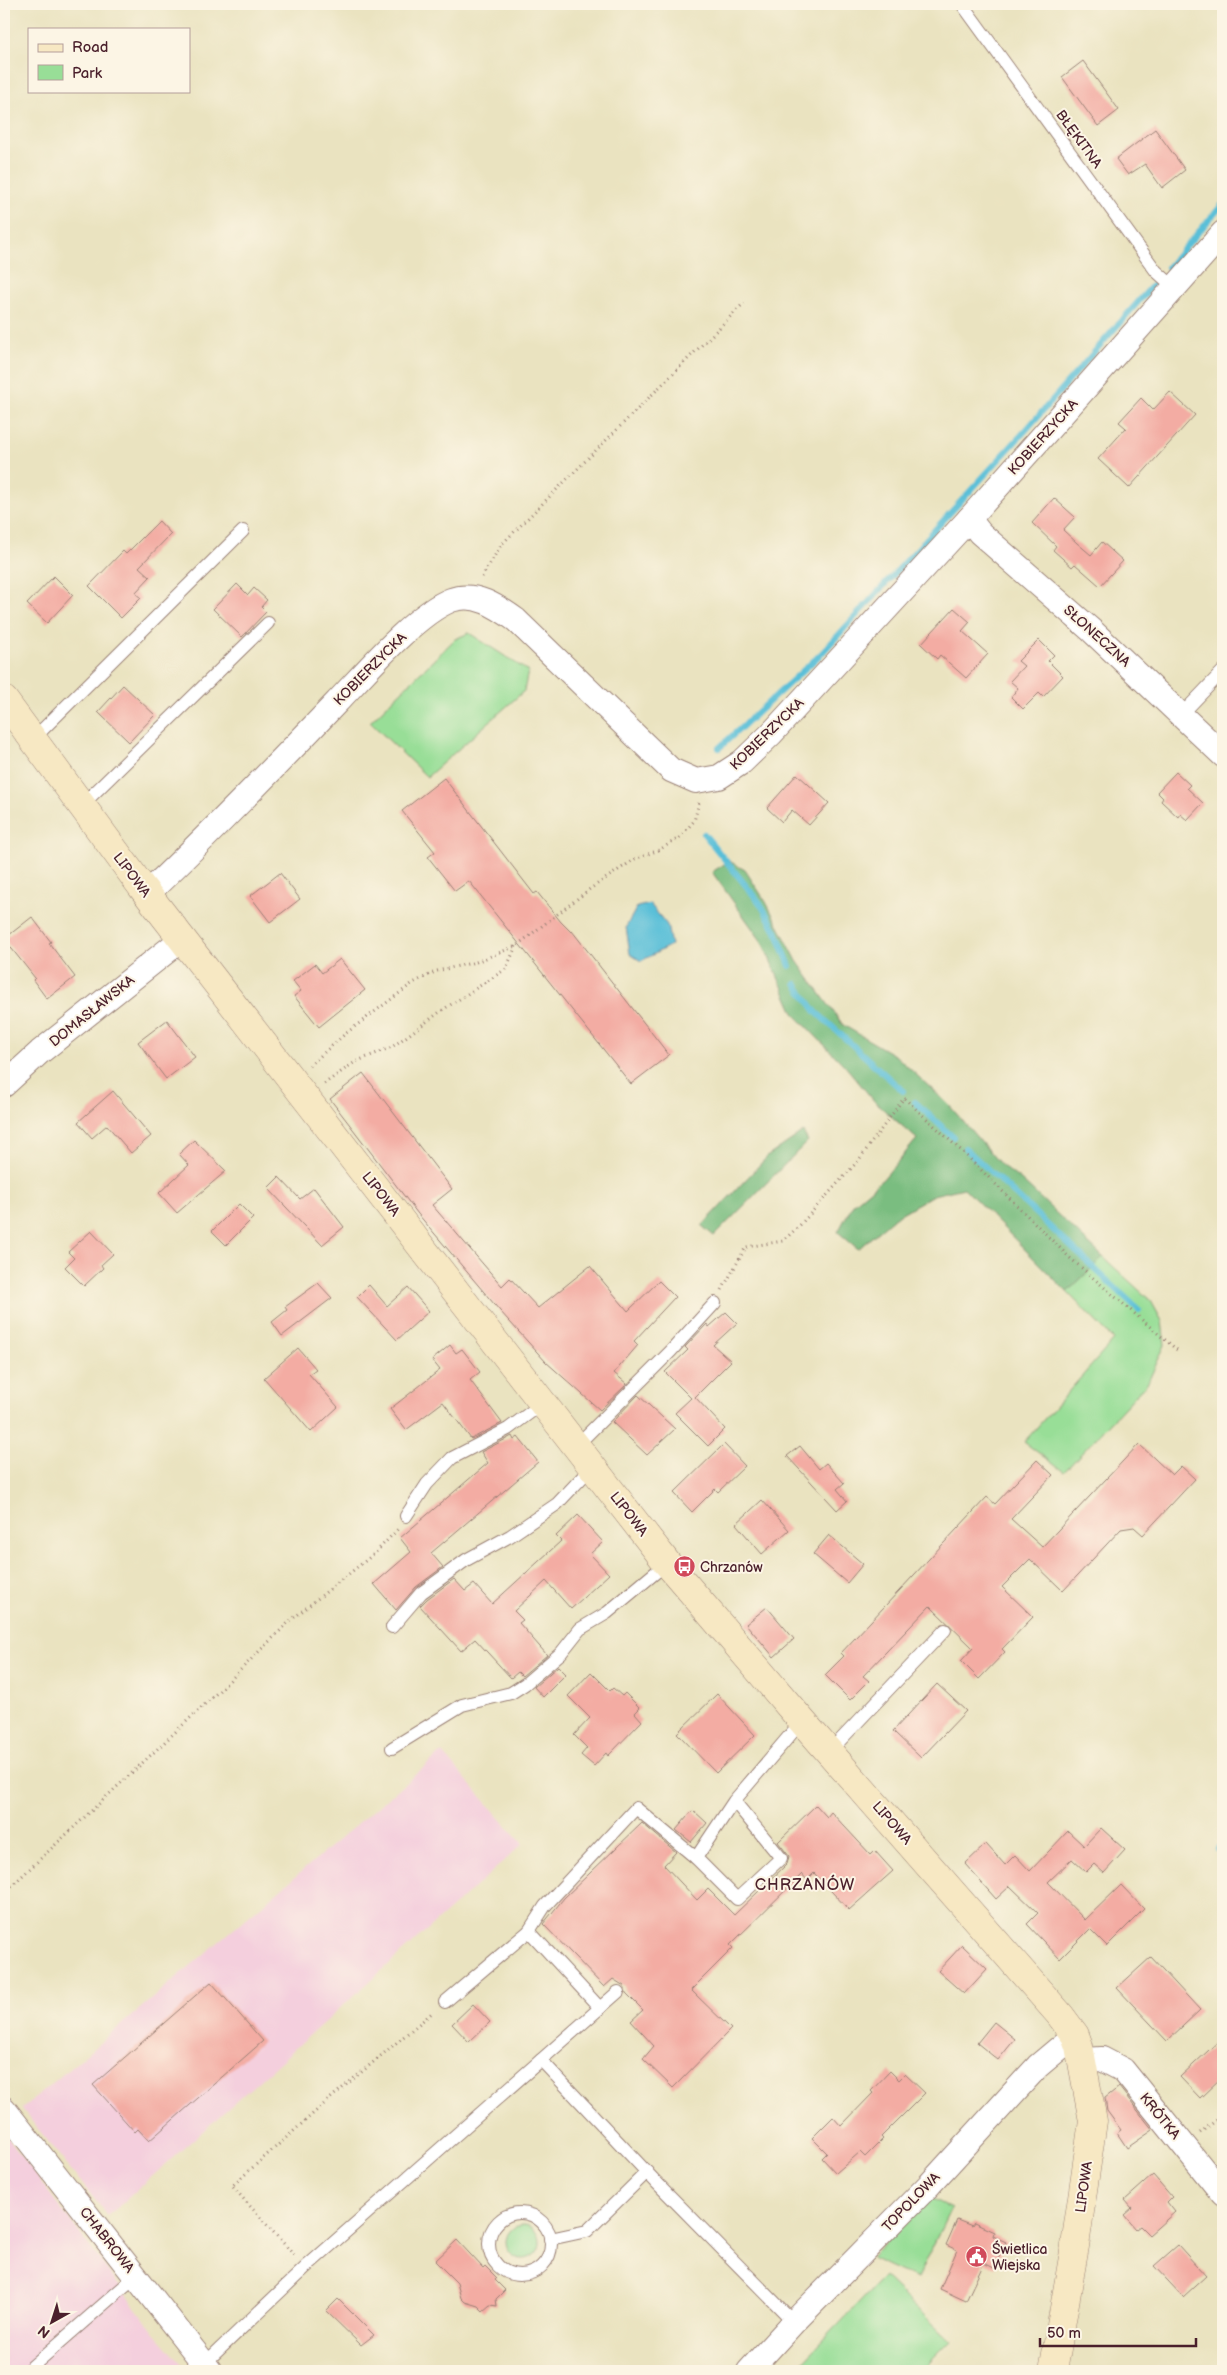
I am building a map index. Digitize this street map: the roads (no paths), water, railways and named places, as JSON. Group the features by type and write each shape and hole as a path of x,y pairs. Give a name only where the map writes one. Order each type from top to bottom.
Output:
{"street":[{"name":"KOBIERZYCKA","path":"147,894 187,856 374,664 429,612 453,599 474,598 494,604 516,620 671,770 696,781 718,777 727,773 771,734 969,519 1223,233"},
{"name":"SŁONECZNA","path":"969,519 980,533 1092,630 1223,755"},
{"name":"LIPOWA","path":"4,700 147,894 667,1563 802,1721 1060,2015 1079,2048 1093,2121 1075,2246 1053,2371"},
{"name":"DOMASŁAWSKA","path":"4,1085 40,1052 182,939"},
{"name":"KRÓTKA","path":"1079,2048 1123,2070 1223,2194"},
{"name":"TOPOLOWA","path":"749,2371 794,2322 930,2184 1038,2066 1079,2048"},
{"name":"CHABROWA","path":"4,2109 207,2368"}],"lane":[{"name":"BŁĘKITNA","path":"962,4 1156,271 1175,288"},
{"path":"32,740 243,531"},
{"path":"81,806 268,623"},
{"path":"1182,716 1223,671"},
{"path":"392,1628 421,1593 466,1560 510,1536 557,1504 584,1457 671,1351 714,1303"},
{"path":"406,1516 427,1484 452,1458 508,1428 543,1403"},
{"path":"392,1748 462,1705 511,1693 525,1684 561,1653 580,1629 607,1613 667,1563"},
{"path":"829,1752 945,1630"},
{"path":"696,1858 734,1801 802,1721"},
{"path":"445,2002 529,1931 545,1906 636,1808 696,1858 737,1899 781,1858 734,1801"},
{"path":"529,1931 600,2008"},
{"path":"207,2368 306,2267 618,1992"},
{"path":"541,2060 647,2172 794,2322"},
{"path":"550,2239 587,2231 647,2172"},
{"path":"515,2214 534,2217 541,2222 550,2239 547,2258 542,2266 525,2275 516,2275 498,2266 490,2249 492,2231 498,2223 515,2214"},
{"path":"27,2371 136,2276"}],"water":[{"path":"650,904 667,925 671,945 641,961 630,954 626,927 637,907"}],"waterway":[{"path":"1168,267 1223,204"},
{"path":"719,748 822,653 1026,430 1152,286"},
{"path":"704,834 760,903 776,931 790,966"},
{"path":"796,984 816,1012 903,1091"},
{"path":"915,1102 953,1137"},
{"path":"965,1148 1139,1310"},
{"path":"1218,1849 1223,1844"}],"place":[{"name":"Chrzanów","path":"684,1567"},
{"name":"Świetlica Wiejska","path":"976,2257"}],"district":[{"name":"CHRZANÓW","path":"805,1885"}]}
